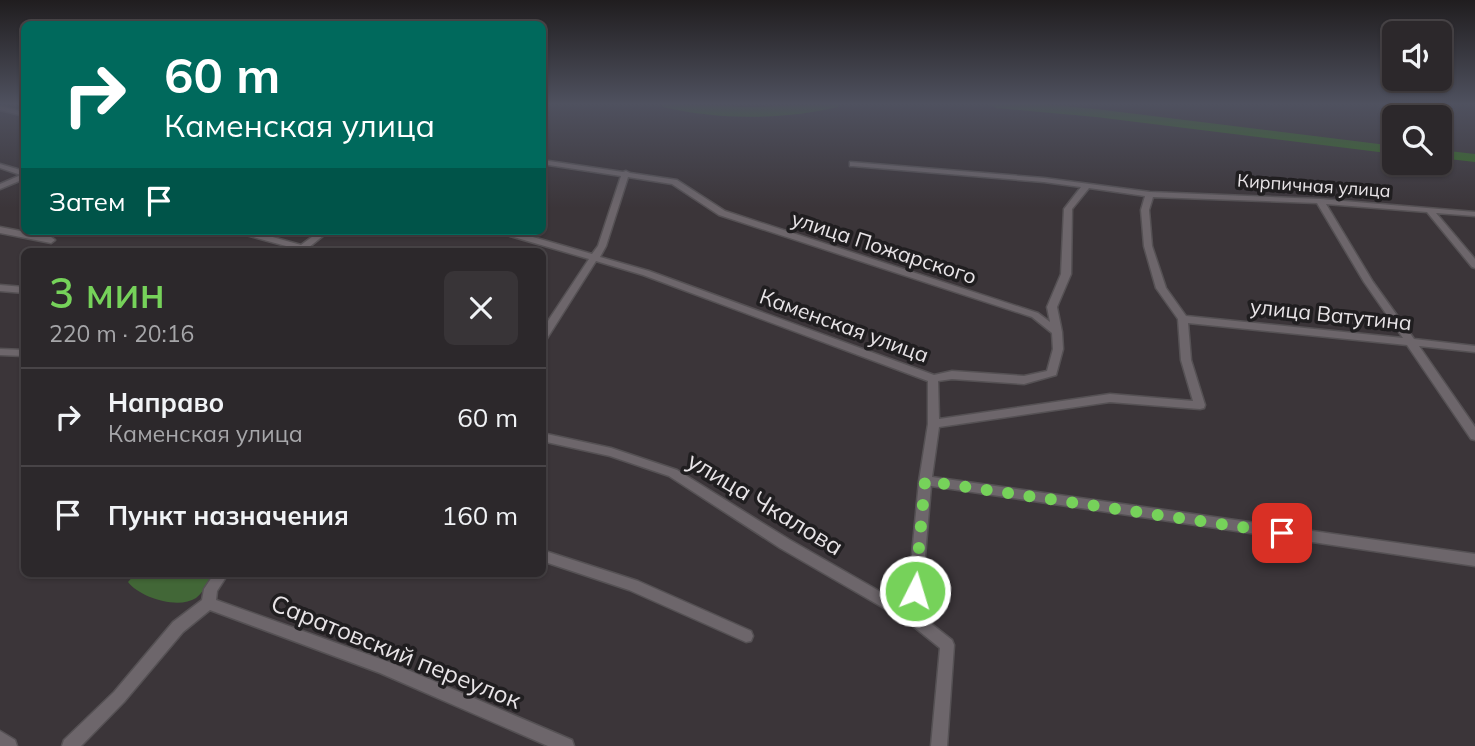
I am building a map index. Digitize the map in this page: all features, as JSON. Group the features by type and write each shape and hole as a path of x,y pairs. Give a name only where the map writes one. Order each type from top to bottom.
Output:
{"street":[{"name":"улица Пожарского","path":"546,163 674,182 722,213 1035,315 1057,332"},
{"name":"Кирпичная улица","path":"853,164 1087,185 1150,194 1320,201 1475,214"},
{"path":"0,166 21,173"},
{"path":"546,332 596,256 626,173"},
{"path":"0,187 21,176"},
{"path":"933,379 952,375 1024,380 1052,373 1058,349 1052,307 1066,274 1068,209 1087,185"},
{"path":"933,424 1110,398 1200,405 1186,360 1183,319 1161,288 1148,246 1145,210 1150,194"},
{"path":"1320,201 1369,282 1475,436"},
{"path":"1429,211 1475,265"},
{"path":"0,230 21,234"},
{"path":"26,235 51,240"},
{"path":"255,235 295,248"},
{"path":"304,248 320,235"},
{"name":"Каменская улица","path":"518,235 596,256 933,379 933,424 925,481 913,618"},
{"path":"0,288 21,290"},
{"name":"улица Ватутина","path":"1183,319 1475,349"},
{"path":"0,352 21,352"},
{"name":"улица Чкалова","path":"546,438 611,452 673,473 785,544 913,618 947,645 939,746"},
{"path":"925,481 1475,560"},
{"path":"546,556 633,585 746,636"},
{"path":"70,746 119,697 178,627 208,603 211,589 219,577"},
{"name":"Саратовский переулок","path":"208,603 384,667 566,746"},
{"path":"0,738 9,746"}],"green space":[{"path":"132,577 212,577 196,598 179,603 150,597 128,582"}],"waterway":[{"path":"1303,139 1382,148"},
{"path":"1452,155 1475,158"}],"route":[{"path":"915,591 925,481 1282,533"}]}
